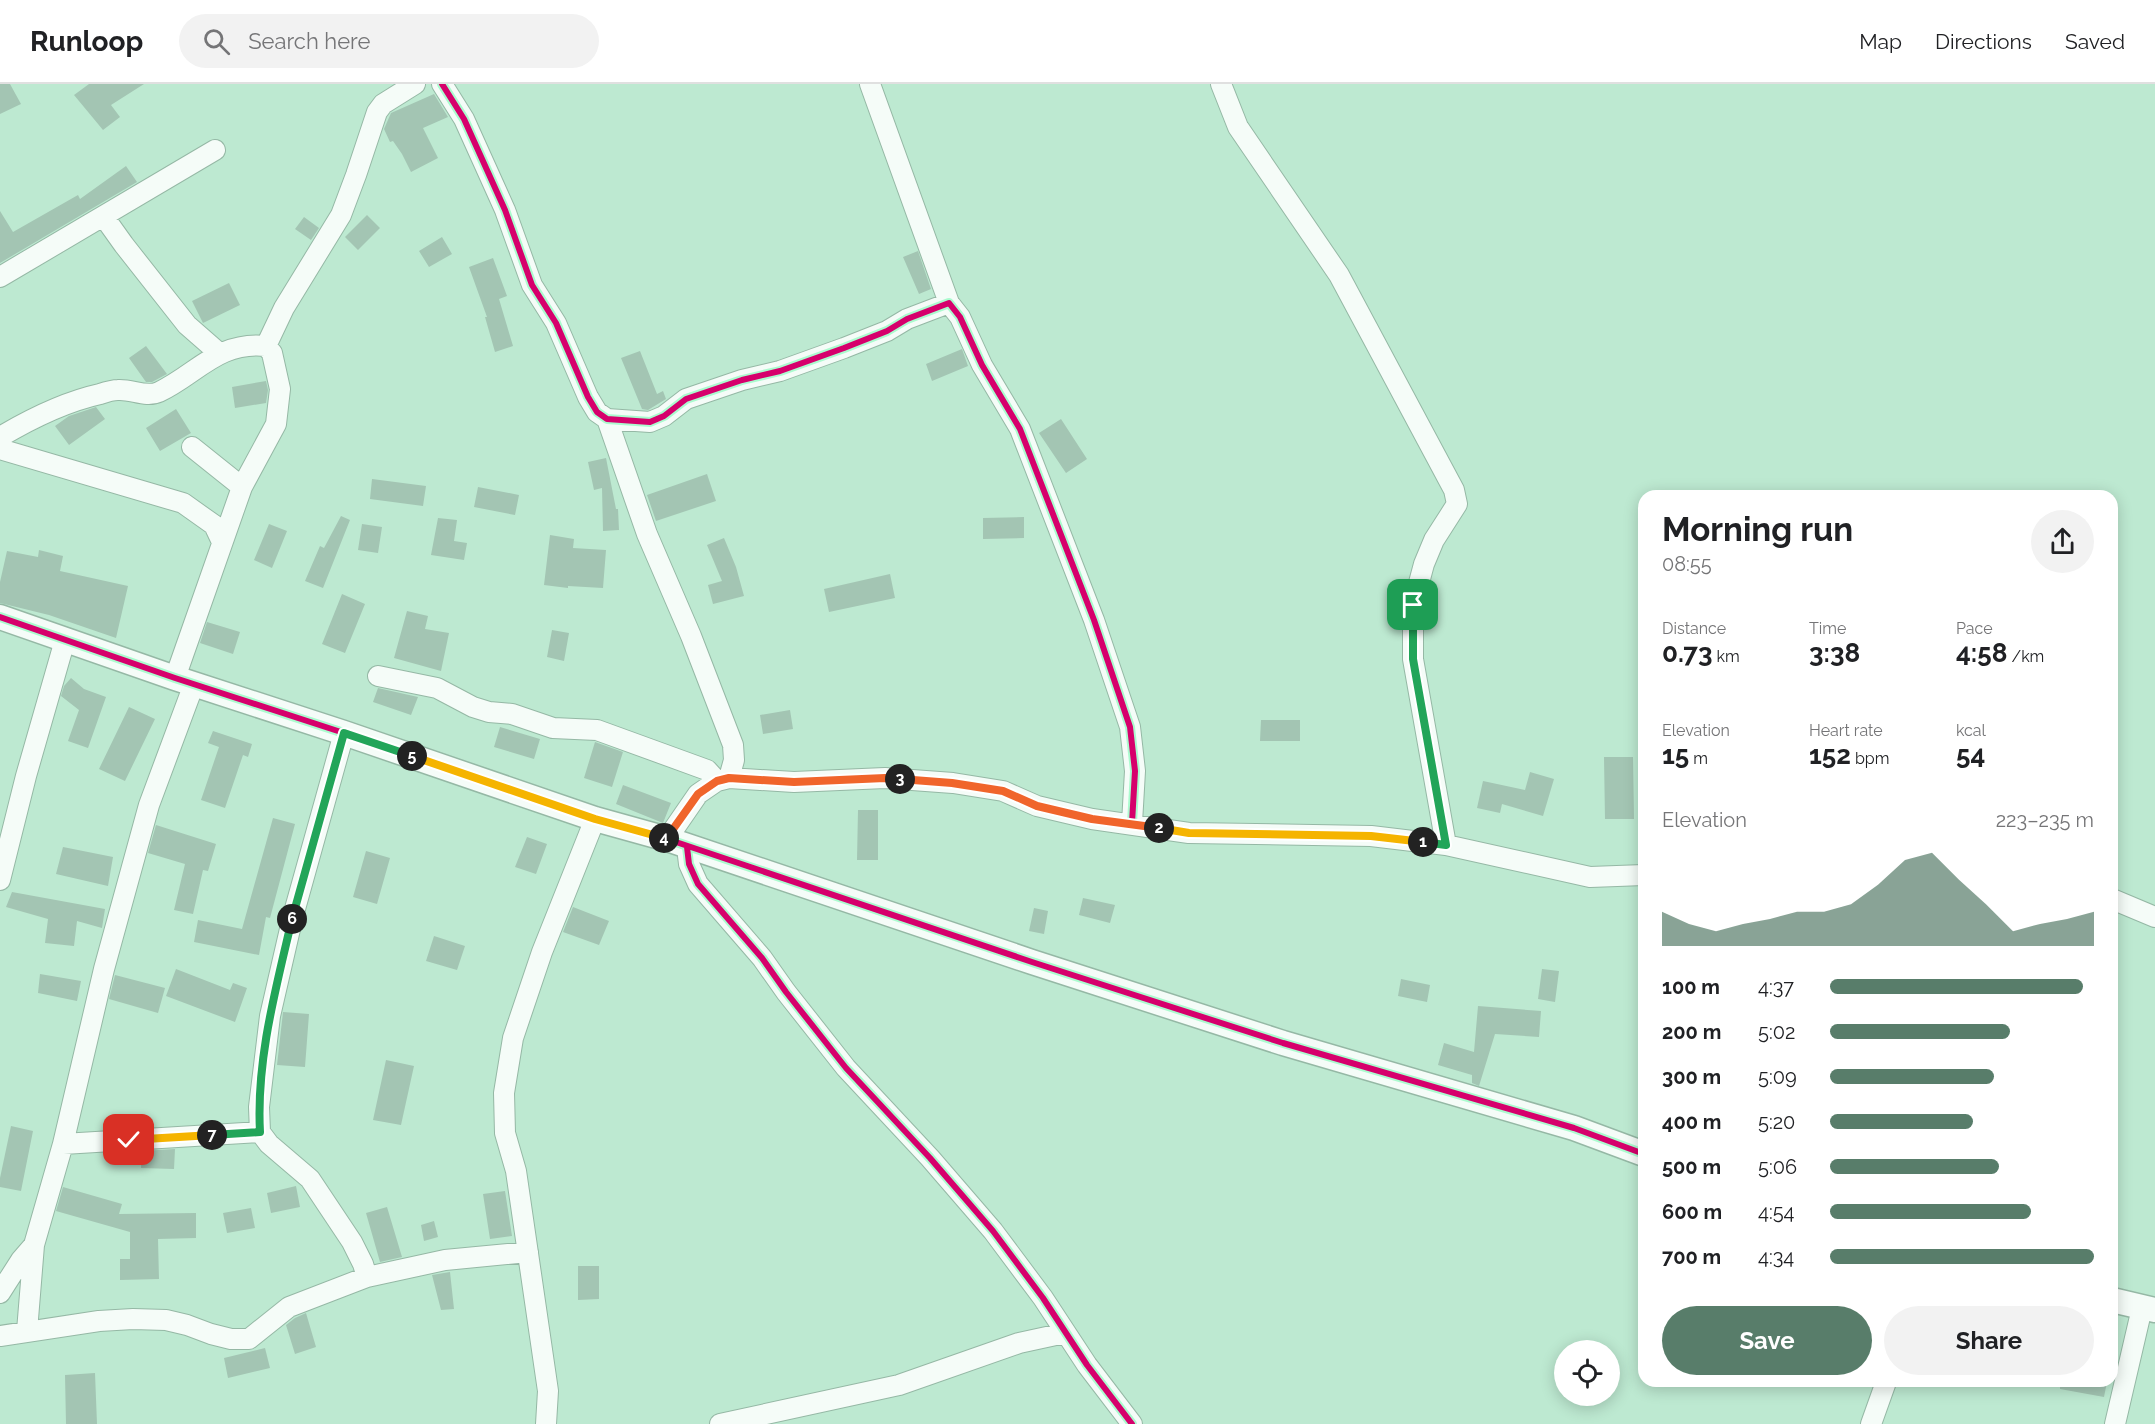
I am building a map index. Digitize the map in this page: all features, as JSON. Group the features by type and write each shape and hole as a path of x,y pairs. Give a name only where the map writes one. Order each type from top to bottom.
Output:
{"street":[{"path":"266,346 284,308 340,215 356,175 376,112 384,104 415,84"},
{"path":"442,84 464,119 505,210 532,285 556,323 588,398 597,412 606,419 647,534 692,636 733,745 734,760 723,779 698,794 677,843"},
{"path":"870,84 949,303 960,317 982,365 1020,429 1094,620 1130,726 1135,771 1132,823"},
{"path":"1221,84 1238,127 1339,276 1454,490 1456,504 1434,540 1424,564 1413,605 1413,659 1446,845"},
{"path":"0,277 215,150"},
{"path":"104,217 187,325 219,352"},
{"path":"606,419 650,422 664,416 686,399 742,380 780,371 844,348 887,331 907,319 949,303"},
{"path":"0,437 29,420 78,399 118,390 144,394 157,393 219,352 258,345 266,346 272,353 280,389 276,424 242,487 222,542 149,805 104,969 63,1144 34,1245 27,1331"},
{"path":"192,447 242,487"},
{"path":"0,449 183,503 214,525 222,542"},
{"path":"0,617 595,819 677,843 1032,963 1282,1043 1574,1128 1638,1152"},
{"path":"0,880 64,640"},
{"path":"378,676 437,688 489,712 512,714 552,728 597,730 708,770 723,779 794,782 885,778 952,783 1003,791 1037,806 1092,819 1189,833 1371,836 1446,845 1590,877 1638,875"},
{"path":"344,733 293,916 270,1016 259,1107 260,1132 269,1144 310,1179 352,1242 367,1277"},
{"path":"546,1424 548,1391 516,1171 505,1133 504,1093 513,1038 542,952 595,819"},
{"path":"677,843 698,884 762,958 846,1068 930,1158 993,1231 1132,1424"},
{"path":"2118,902 2155,917"},
{"path":"63,1144 260,1132"},
{"path":"0,1293 21,1260 34,1245"},
{"path":"0,1336 99,1321 155,1320 187,1325 231,1339 249,1339 290,1307 367,1277 445,1260 528,1252"},
{"path":"2115,1424 2149,1309 2118,1301"},
{"path":"720,1424 899,1385 1019,1343 1065,1334"},
{"path":"1871,1424 1884,1387"}],"building":[{"path":"0,84 10,84 21,104 0,114"},
{"path":"89,84 144,84 111,105 120,117 103,130 74,95"},
{"path":"434,94 448,117 423,128 438,158 411,172 402,154 393,141 390,142 384,129 391,113"},
{"path":"126,166 137,182 0,263 0,211 13,232 78,195 80,199"},
{"path":"367,215 380,228 358,250 345,237"},
{"path":"304,217 319,228 311,240 295,229"},
{"path":"442,237 452,254 429,267 419,251"},
{"path":"918,251 931,289 919,294 903,257"},
{"path":"493,258 507,296 499,299 513,346 495,352 485,317 487,317 469,267"},
{"path":"229,283 240,305 203,323 192,301"},
{"path":"146,346 167,374 152,382 146,382 129,358"},
{"path":"962,349 968,366 932,381 926,364"},
{"path":"640,351 657,394 663,391 666,399 648,410 642,409 621,358"},
{"path":"266,381 268,390 266,403 235,408 232,387"},
{"path":"96,407 105,419 69,445 55,426 69,416"},
{"path":"176,409 191,433 160,451 146,428"},
{"path":"1061,419 1087,459 1066,473 1039,433"},
{"path":"606,458 616,509 618,509 619,530 603,531 602,488 594,490 588,462"},
{"path":"707,474 716,501 656,521 647,495"},
{"path":"372,479 426,486 423,506 370,499"},
{"path":"478,487 519,495 515,515 474,507"},
{"path":"341,516 350,520 323,588 305,581 320,546 324,548"},
{"path":"1024,517 1024,538 983,539 983,518"},
{"path":"438,518 457,520 454,541 467,543 464,560 431,555"},
{"path":"269,524 287,531 272,568 254,560"},
{"path":"362,524 382,527 378,553 358,550"},
{"path":"550,535 574,539 573,548 606,550 603,588 544,585"},
{"path":"724,538 736,567 744,596 713,604 708,585 722,581 707,545"},
{"path":"39,550 63,556 60,571 128,586 116,638 49,615 0,603 0,582 7,551 38,557"},
{"path":"890,574 895,598 829,612 824,589"},
{"path":"342,594 365,604 345,653 322,644"},
{"path":"407,611 428,616 425,629 449,633 441,671 394,658"},
{"path":"207,622 240,632 233,654 200,643"},
{"path":"552,630 569,633 564,661 547,657"},
{"path":"71,678 84,689 106,697 88,748 68,741 79,710 61,696 64,686"},
{"path":"378,688 418,697 411,715 373,702"},
{"path":"129,707 155,719 125,781 99,769"},
{"path":"790,710 793,729 763,734 760,715"},
{"path":"1261,720 1300,720 1300,741 1260,741"},
{"path":"500,727 540,739 534,759 494,747"},
{"path":"213,731 252,744 248,757 243,755 225,808 201,800 219,747 208,743"},
{"path":"595,742 623,752 612,787 584,778"},
{"path":"1604,757 1633,757 1634,819 1605,819"},
{"path":"1530,772 1554,779 1543,816 1502,804 1500,813 1477,808 1483,781 1525,790"},
{"path":"623,785 671,803 663,823 616,804"},
{"path":"858,810 878,810 878,860 857,860"},
{"path":"273,818 295,824 270,918 266,917 259,955 194,942 198,920 242,929"},
{"path":"156,825 216,844 208,871 203,870 193,914 174,910 185,864 148,853"},
{"path":"527,837 547,844 536,874 515,867"},
{"path":"63,847 113,857 108,886 56,874"},
{"path":"366,851 390,858 377,904 353,897"},
{"path":"12,892 105,909 102,928 77,921 74,946 45,943 48,919 6,907"},
{"path":"1083,898 1115,905 1110,923 1079,915"},
{"path":"573,907 609,921 599,945 563,932"},
{"path":"1034,908 1048,911 1044,934 1029,931"},
{"path":"434,936 465,946 457,970 426,961"},
{"path":"176,969 230,990 233,983 247,988 235,1022 166,996"},
{"path":"1542,969 1559,971 1555,1002 1538,999"},
{"path":"40,974 81,981 77,1001 38,993"},
{"path":"115,975 165,988 158,1013 109,999"},
{"path":"1401,979 1430,985 1427,1002 1398,996"},
{"path":"1478,1006 1541,1011 1539,1037 1495,1034 1479,1086 1472,1083 1472,1075 1438,1065 1444,1043 1474,1052"},
{"path":"283,1012 309,1014 305,1067 277,1065"},
{"path":"386,1060 414,1066 401,1125 373,1120"},
{"path":"11,1126 33,1131 21,1191 0,1187"},
{"path":"175,1149 174,1169 141,1168 142,1151"},
{"path":"296,1186 300,1207 271,1213 267,1193"},
{"path":"63,1187 122,1204 119,1214 196,1213 196,1238 158,1239 159,1279 120,1280 120,1259 130,1259 130,1232 56,1211"},
{"path":"505,1191 512,1236 490,1239 483,1194"},
{"path":"387,1207 402,1257 380,1262 366,1213"},
{"path":"251,1208 255,1228 227,1233 223,1213"},
{"path":"434,1221 438,1237 424,1241 421,1225"},
{"path":"578,1266 599,1266 599,1299 578,1300"},
{"path":"450,1272 454,1309 441,1310 432,1275"},
{"path":"306,1313 316,1347 295,1354 286,1325"},
{"path":"265,1348 270,1368 228,1378 224,1358"},
{"path":"95,1373 97,1424 66,1424 65,1375"},
{"path":"2060,1387 2106,1387 2104,1397 2060,1389"}],"cycle path":[{"path":"442,84 464,119 505,210 532,285 556,323 588,397 597,412 607,419 650,422 664,416 686,399 742,380 780,371 844,348 887,331 907,319 949,303 960,317 982,365 1020,429 1094,620 1130,727 1135,771 1132,823"},
{"path":"0,617 595,819 667,839 1032,962 1283,1043 1574,1128 1638,1152"},
{"path":"687,847 689,864 698,884 762,958 846,1068 930,1158 993,1231 1043,1298 1087,1365 1132,1424"}],"route":[{"path":"129,1140 260,1132 259,1107 270,1016 293,916 344,733 595,819 666,839 698,794 717,781 729,778 794,782 885,778 952,783 1003,791 1037,806 1092,819 1189,833 1371,836 1446,845 1413,659 1413,605"}]}
